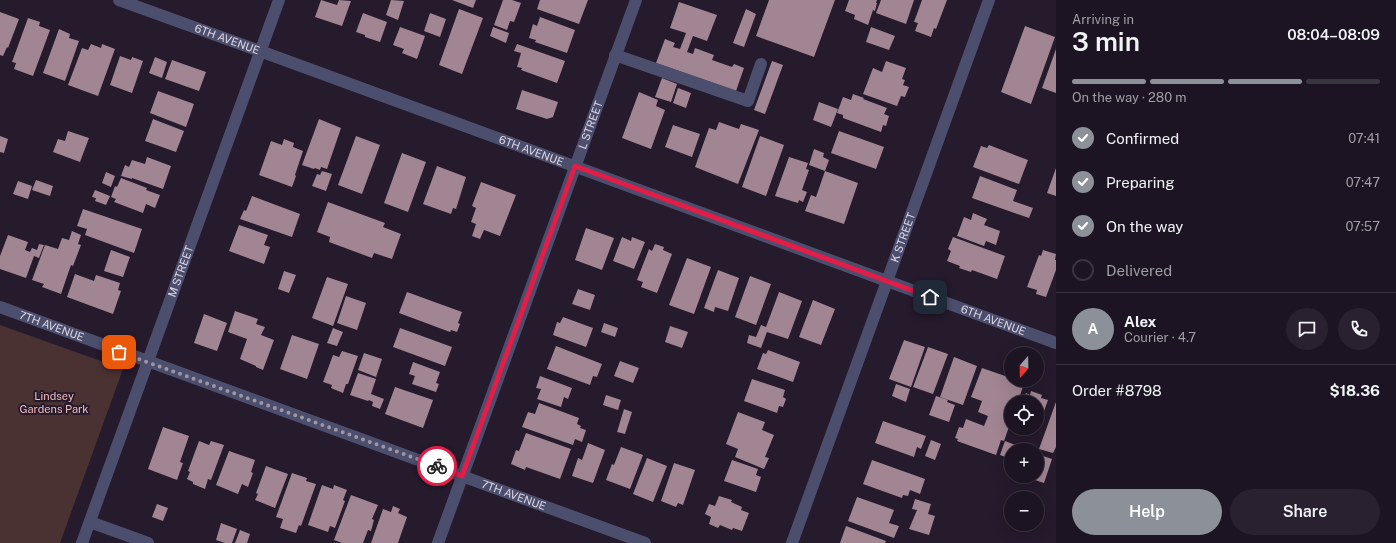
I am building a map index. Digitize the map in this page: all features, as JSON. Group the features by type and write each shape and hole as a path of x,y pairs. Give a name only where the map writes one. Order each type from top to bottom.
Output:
{"street":[{"name":"6TH AVENUE","path":"119,0 260,50 1056,343"},
{"name":"M STREET","path":"82,543 279,0"},
{"name":"L STREET","path":"438,543 636,0"},
{"name":"K STREET","path":"792,543 989,0"},
{"path":"615,56 748,101 761,64"},
{"name":"7TH AVENUE","path":"0,307 462,476 615,538 645,543"},
{"path":"90,522 148,543"}],"green space":[{"name":"Lindsey Gardens Park","path":"0,325 123,369 60,543 0,543"}],"building":[{"path":"321,0 337,5 339,0 351,1 342,26 315,17"},
{"path":"391,0 404,1 398,20 386,15"},
{"path":"452,0 476,0 473,8"},
{"path":"503,0 512,0 521,3 514,22 510,21 507,30 494,25"},
{"path":"540,0 588,0 579,24 537,9"},
{"path":"769,0 835,0 814,57 756,36"},
{"path":"849,0 877,0 875,11 873,10 868,25 854,19 855,15 845,11"},
{"path":"881,0 914,0 906,24 876,13"},
{"path":"922,0 947,0 936,29 934,28 931,37 915,31 918,23 914,22"},
{"path":"679,2 717,15 707,41 693,36 687,52 693,54 695,48 714,55 712,60 732,67 734,64 744,68 736,91 656,63 665,39 675,43 673,47 680,49 686,33 670,28"},
{"path":"459,9 483,18 462,74 439,65"},
{"path":"746,9 756,14 744,47 733,43"},
{"path":"0,12 19,19 8,48 7,47 3,56 0,55"},
{"path":"363,13 387,22 380,42 356,32"},
{"path":"430,13 446,19 440,37 424,31"},
{"path":"540,17 575,30 567,53 535,42 536,40 529,38 533,24 537,26"},
{"path":"28,18 40,22 39,26 50,30 33,76 14,69 16,63 12,62"},
{"path":"1025,26 1055,37 1031,104 1001,92"},
{"path":"400,27 425,36 417,59 402,53 404,49 393,45"},
{"path":"493,27 509,33 506,43 490,36"},
{"path":"871,27 895,36 889,50 866,42"},
{"path":"59,29 70,34 69,38 79,41 65,81 43,73"},
{"path":"91,44 101,48 102,44 115,49 98,96 68,85 82,48 88,50"},
{"path":"517,44 565,61 557,83 521,70 522,68 517,67 521,53 514,51"},
{"path":"1056,49 1056,93 1042,88"},
{"path":"120,56 131,60 132,57 143,61 132,93 110,85"},
{"path":"155,57 167,62 162,78 149,73"},
{"path":"172,60 206,72 199,91 165,79"},
{"path":"772,61 783,65 765,114 754,110"},
{"path":"886,61 906,68 902,79 905,80 903,85 909,87 905,97 901,96 897,106 863,94 873,68 882,72"},
{"path":"662,78 677,84 671,102 655,97"},
{"path":"678,88 691,93 686,108 673,103"},
{"path":"522,90 558,102 553,117 547,119 516,109"},
{"path":"158,91 194,104 186,127 150,113"},
{"path":"639,92 658,100 656,106 665,110 651,149 622,138"},
{"path":"853,94 887,108 884,114 889,116 886,126 883,125 881,132 843,118 843,115 837,113 843,97 851,100"},
{"path":"819,102 838,109 831,127 813,120"},
{"path":"153,119 184,131 176,152 145,141"},
{"path":"319,119 341,128 327,169 321,167 320,170 302,165"},
{"path":"719,122 739,129 741,124 759,130 738,184 695,167 709,128 716,130"},
{"path":"673,125 700,134 692,157 665,147"},
{"path":"68,131 89,138 80,162 53,152 58,139 65,141"},
{"path":"839,131 884,147 876,169 831,153"},
{"path":"0,136 8,139 4,153 0,152"},
{"path":"356,136 380,145 362,194 338,185"},
{"path":"760,136 784,145 766,196 742,187"},
{"path":"284,139 294,143 293,147 303,151 292,187 259,175 271,141 282,145"},
{"path":"989,145 1028,160 1019,184 973,167 981,146 987,148"},
{"path":"814,149 824,153 823,157 829,160 825,171 809,165"},
{"path":"402,153 426,162 408,212 384,203"},
{"path":"147,157 171,166 163,189 132,178 121,176 125,165 129,167 132,160 145,164"},
{"path":"789,157 808,163 806,169 809,170 802,190 807,192 803,202 799,200 798,203 775,196"},
{"path":"437,166 466,177 456,209 453,208 451,214 423,204"},
{"path":"1056,168 1056,196 1047,193"},
{"path":"322,171 332,174 326,191 312,186 317,174 320,175"},
{"path":"825,171 858,183 844,224 805,211 811,195 816,197"},
{"path":"106,172 115,176 111,187 102,183"},
{"path":"980,176 1017,190 1013,201 1033,208 1029,218 972,198"},
{"path":"121,178 147,188 146,190 160,195 155,208 146,204 143,213 114,202 116,199 111,197 115,186 117,187"},
{"path":"36,180 53,186 50,196 32,190"},
{"path":"18,181 32,186 28,199 13,194"},
{"path":"481,182 516,195 500,236 484,230 480,239 472,236 476,224 471,222 476,208 472,206"},
{"path":"95,190 110,196 106,205 95,201 96,198 92,197"},
{"path":"252,196 300,214 292,237 240,219 244,210 246,211"},
{"path":"328,202 385,223 383,227 401,234 392,259 374,253 372,258 329,242 330,237 317,232"},
{"path":"83,209 142,229 134,253 85,235 87,229 77,226"},
{"path":"973,213 987,219 984,225 1000,231 996,245 986,241 984,246 957,236 964,217 971,220"},
{"path":"239,225 268,235 264,245 270,247 264,264 229,251"},
{"path":"586,228 614,238 602,270 575,260"},
{"path":"72,231 81,235 78,244 81,245 73,266 71,265 61,294 42,287 44,284 32,280 45,245 58,249 62,238 69,240"},
{"path":"8,235 28,242 25,250 30,252 32,248 37,250 39,244 44,245 39,258 34,256 26,278 0,269 0,256"},
{"path":"622,237 631,241 632,237 645,242 634,269 613,261"},
{"path":"953,237 1005,256 997,279 972,270 971,272 959,268 960,266 947,261 951,251 948,249"},
{"path":"655,244 664,247 663,250 672,254 657,293 641,287 643,282 637,280 649,249 652,251"},
{"path":"111,250 130,257 123,277 104,271"},
{"path":"1043,250 1056,254 1056,270 1046,297 1036,294 1037,290 1027,287 1039,255 1041,256"},
{"path":"687,258 711,267 694,314 669,305"},
{"path":"718,270 739,278 728,311 715,307 714,312 704,308"},
{"path":"284,271 296,275 289,293 278,289"},
{"path":"75,274 94,281 96,275 120,283 118,290 121,291 113,314 67,297"},
{"path":"750,276 771,284 756,325 735,317"},
{"path":"327,277 348,284 333,326 312,318"},
{"path":"578,289 595,295 590,310 572,304"},
{"path":"407,292 462,312 458,323 460,324 457,332 451,330 450,332 399,313"},
{"path":"779,292 802,301 788,339 767,332 761,348 747,343 749,335 756,337 761,325 766,327"},
{"path":"346,296 366,303 357,330 337,323"},
{"path":"813,300 835,309 821,345 799,337"},
{"path":"235,311 258,319 256,324 265,327 261,335 274,340 263,370 240,359 247,339 228,332"},
{"path":"204,314 227,323 217,351 194,343"},
{"path":"563,317 593,328 586,347 553,335 557,322 560,323"},
{"path":"604,323 618,328 615,337 601,332"},
{"path":"670,326 688,332 682,348 665,342"},
{"path":"333,328 343,332 337,346 327,343"},
{"path":"400,328 452,347 445,366 393,347"},
{"path":"292,335 319,344 307,379 280,369"},
{"path":"904,340 925,347 911,387 889,379"},
{"path":"556,346 602,364 597,377 593,376 590,385 547,369"},
{"path":"928,347 948,354 933,394 913,387"},
{"path":"768,350 800,362 793,382 757,369 763,353 766,354"},
{"path":"342,351 358,356 348,384 346,384 343,393 331,388 332,385 323,382 333,355 339,357"},
{"path":"364,353 382,359 376,377 358,370"},
{"path":"954,357 977,366 963,405 940,397"},
{"path":"620,361 639,368 633,383 614,376"},
{"path":"413,362 440,372 436,383 439,384 436,392 412,384 415,376 409,374"},
{"path":"982,368 1004,376 1004,387 1023,387 1020,395 1004,395 1004,435 1006,435 1004,441 1001,440 996,455 957,441 958,439 955,438 959,427 963,428 966,419 984,426 988,416 978,412 982,401 971,397"},
{"path":"358,373 376,379 371,394 384,399 380,409 372,406 373,402 369,400 368,401 350,395"},
{"path":"540,376 572,388 568,399 564,397 561,407 537,399 541,389 536,388"},
{"path":"752,379 785,390 783,397 786,399 783,407 779,406 777,413 744,401"},
{"path":"896,384 910,389 906,402 892,396"},
{"path":"395,387 433,400 423,428 385,414"},
{"path":"1031,391 1042,395 1030,395"},
{"path":"606,395 621,400 618,410 603,405"},
{"path":"936,396 948,400 947,402 955,405 949,422 929,415"},
{"path":"1044,399 1048,400 1044,411"},
{"path":"1056,402 1056,447 1053,453 1044,450 1044,443 1041,443"},
{"path":"539,403 579,418 577,424 581,426 580,428 586,430 582,442 575,439 573,445 522,427 528,412 535,414"},
{"path":"624,409 632,412 625,434 617,432"},
{"path":"738,412 765,422 762,430 774,435 765,457 769,458 764,469 735,457 738,449 726,444"},
{"path":"883,421 926,436 921,449 917,447 914,457 875,443"},
{"path":"163,427 189,436 180,462 183,463 177,480 148,469"},
{"path":"526,433 571,449 560,479 526,467 525,470 511,464 516,450 519,451"},
{"path":"931,440 941,444 935,460 925,456"},
{"path":"199,441 209,445 211,441 224,445 211,480 208,479 205,489 193,484 193,482 187,479 190,472 188,471"},
{"path":"588,443 605,450 593,483 572,476 578,458 582,460"},
{"path":"1004,444 1004,456 1000,455"},
{"path":"621,447 643,455 630,489 606,480"},
{"path":"229,451 255,460 251,472 253,473 248,487 242,484 238,494 216,485"},
{"path":"1044,456 1052,459 1044,483"},
{"path":"647,458 667,466 653,502 633,494"},
{"path":"732,460 758,469 756,475 761,477 756,492 724,481"},
{"path":"872,460 925,479 920,494 910,490 908,496 903,495 902,498 863,484"},
{"path":"674,463 695,470 683,505 678,503 676,507 661,501"},
{"path":"266,466 288,474 275,508 255,500 258,494 256,493"},
{"path":"292,473 307,478 306,481 316,484 301,526 299,525 296,533 280,528 283,519 276,517"},
{"path":"322,485 333,489 334,485 347,490 343,500 345,501 335,528 330,526 328,532 308,525"},
{"path":"351,495 378,505 372,519 374,520 371,531 368,530 363,543 342,543 334,540"},
{"path":"719,496 732,500 731,502 742,507 741,510 749,513 742,531 733,528 732,530 720,525 718,528 709,524 711,517 705,514 709,504 715,506"},
{"path":"857,497 894,510 889,523 899,526 894,538 848,521"},
{"path":"915,499 931,504 928,514 935,516 929,535 909,529 917,510 912,509"},
{"path":"157,504 168,508 163,521 152,517"},
{"path":"393,506 400,509 398,513 407,517 398,543 371,543 383,509 391,512"},
{"path":"221,523 237,529 232,543 225,543 216,540"},
{"path":"846,526 886,541 885,543 840,543"},
{"path":"240,530 250,534 247,543 235,543"}],"way so far":[{"path":"119,352 437,466"}],"route":[{"path":"437,466 462,476 575,166 930,297"}]}
